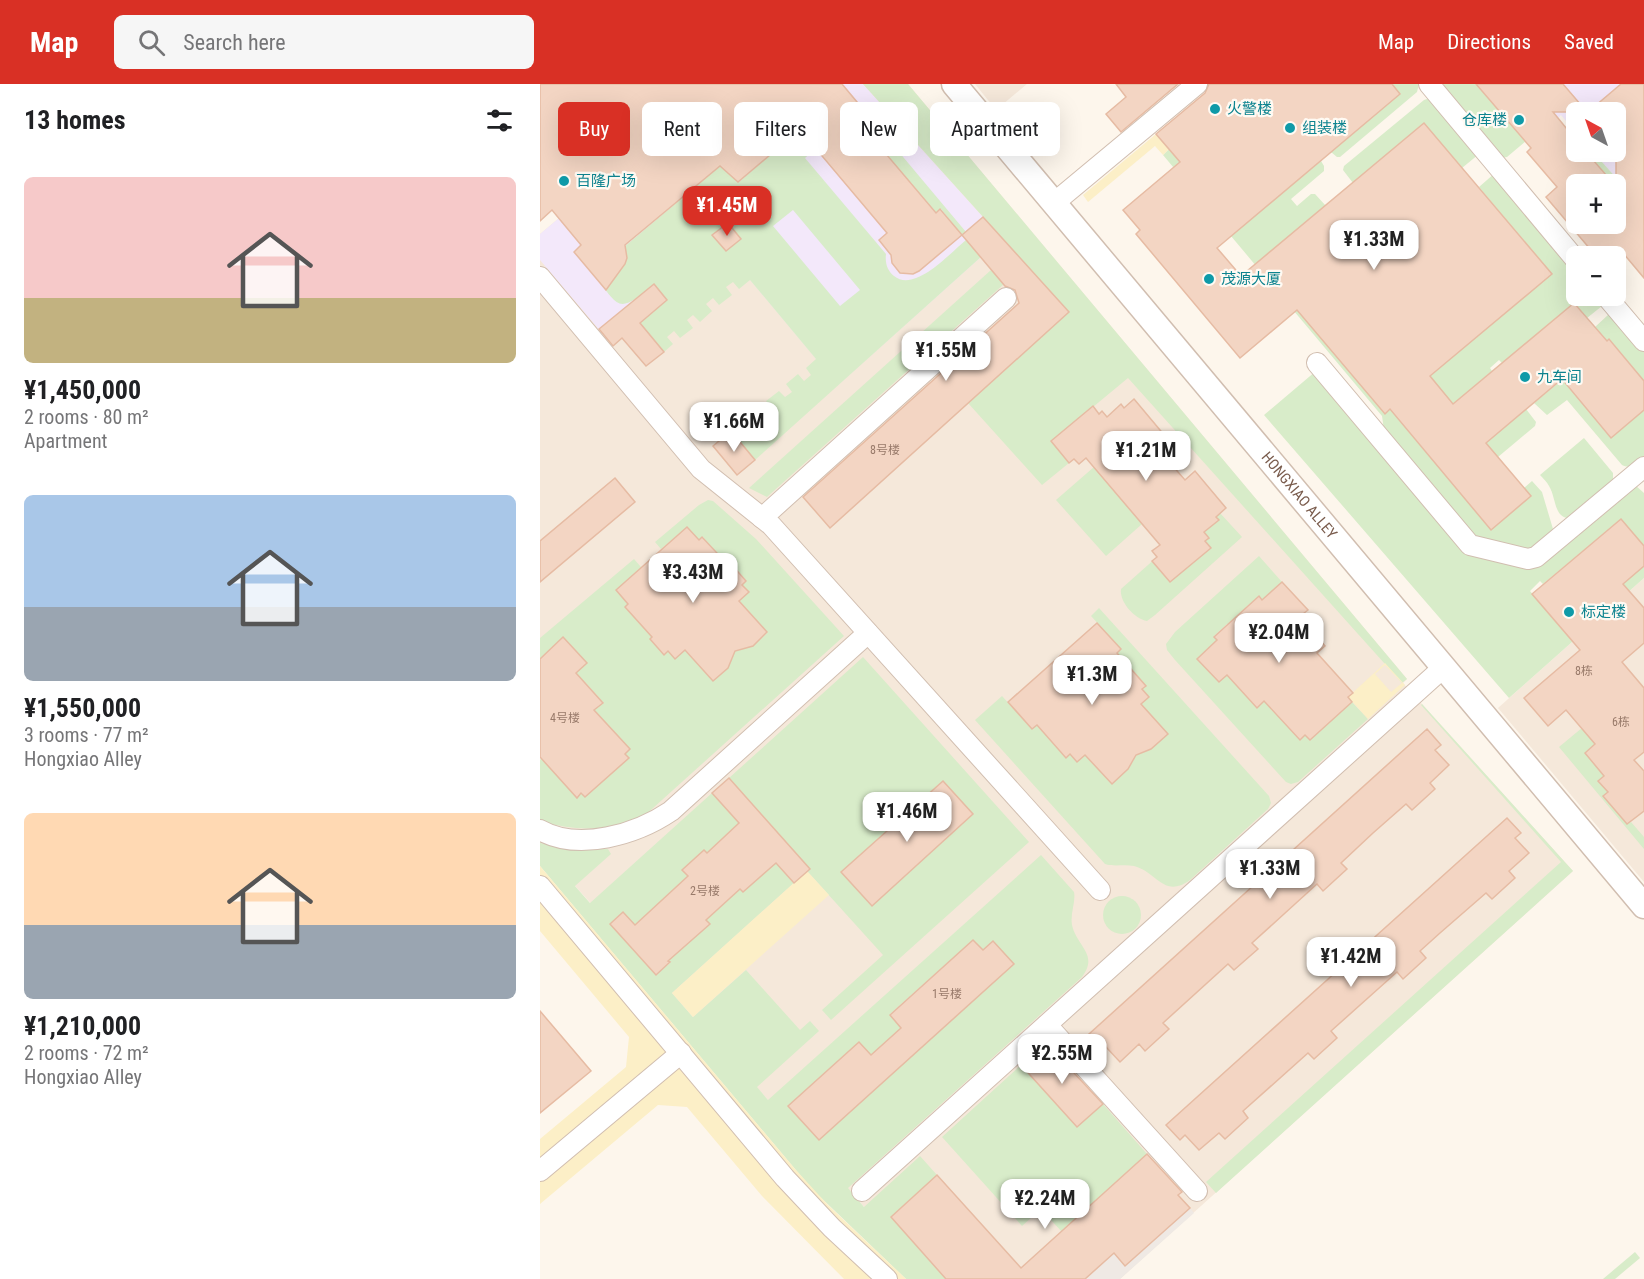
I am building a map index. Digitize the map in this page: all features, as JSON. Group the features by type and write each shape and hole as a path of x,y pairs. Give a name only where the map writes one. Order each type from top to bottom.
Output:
{"street":[{"name":"HONGXIAO ALLEY","path":"954,84 1644,906"},
{"path":"1054,203 1197,84"},
{"path":"1429,84 1566,248"},
{"path":"540,277 701,469 762,518 1100,890"},
{"path":"762,518 1006,298"},
{"path":"1614,306 1644,341"},
{"path":"1317,363 1470,545 1528,559 1536,557 1644,467"},
{"path":"540,830 550,835 577,840 604,839 631,832 658,820 671,811 868,633"},
{"path":"862,1191 1444,668"},
{"path":"540,886 799,1193 887,1279"},
{"path":"1047,1025 1197,1191"},
{"path":"540,1171 681,1053"}],"shaded area":[{"path":"719,84 908,84 930,110 930,156 968,156 1407,679 1403,683 1573,871 1120,1279 929,1279 540,847 540,234 642,149 642,156 722,156 722,102 698,102"},
{"path":"719,84 863,84 879,102 840,102 840,156 918,156 918,145 983,217 962,235 981,257 838,385 726,251 613,346 540,260 540,234 642,149 642,156 722,156 722,102 698,102"},
{"path":"975,84 1027,84 1006,102 990,102"},
{"path":"1530,84 1644,84 1644,209 1626,189 1626,174 1613,174 1602,162 1626,162 1626,102 1566,102 1566,121 1561,115 1558,118"},
{"path":"1644,578 1644,882 1498,708"},
{"path":"1190,1208 1194,1213 1120,1279 1085,1279 1114,1253 1126,1266"}],"green space":[{"path":"863,84 908,84 930,110 930,156 968,156 1407,679 1402,683 1128,378 1052,441 1069,463 1042,485 968,403 1069,312 918,145 918,102 879,102"},
{"path":"1392,84 1419,84 1417,92 1340,157 1337,157 1331,152 1400,94"},
{"path":"1444,84 1476,84 1517,131 1530,84 1556,116 1507,157 1501,158 1443,88"},
{"path":"1427,99 1430,99 1479,154 1462,168 1424,123 1353,183 1343,170 1344,166"},
{"path":"1169,149 1237,230 1321,161 1324,171 1291,199 1297,206 1311,194 1315,194 1326,206 1385,414 1551,274 1479,187 1495,173 1566,259 1566,306 1570,306 1502,363 1499,360 1490,368 1492,371 1453,404 1448,398 1408,431 1491,529 1532,481 1542,492 1553,529 1546,539 1526,551 1474,539 1384,430 1382,416 1163,155"},
{"path":"769,156 807,156 805,158 886,254 890,271 902,280 922,276 942,262 966,240 981,257 755,460 731,431 759,407 765,414 772,408 766,401 779,391 785,397 792,392 786,384 798,374 804,381 811,375 806,368 816,359 750,280 739,289 733,282 726,287 732,295 719,305 713,298 706,304 712,311 700,322 693,315 687,320 693,328 680,338 674,331 667,337 673,344 664,352 640,323 667,300 654,285 625,304 614,300 592,273 621,269 627,258 624,247 720,166 739,182","holes":["793,210 860,290 840,306 773,226","727,223 741,239 726,251 713,235"]},
{"path":"888,156 902,156 966,232 962,235 941,209 936,213"},
{"path":"1595,162 1602,162 1613,174 1605,174"},
{"path":"1626,189 1644,209 1644,220 1626,199"},
{"path":"991,270 1004,284 767,497 749,488"},
{"path":"1577,306 1602,306 1587,318"},
{"path":"1608,315 1620,322 1644,352 1644,381 1595,327"},
{"path":"1316,371 1466,550 1534,567 1635,485 1644,493 1644,546 1621,519 1543,584 1540,581 1530,591 1565,633 1644,566 1644,578 1509,698 1264,415"},
{"path":"1570,373 1611,438 1644,410 1644,456 1634,465 1629,467 1622,465 1567,400 1547,415 1534,403"},
{"path":"1526,409 1536,422 1535,426 1498,457 1486,443"},
{"path":"1584,438 1613,473 1613,481 1568,518 1563,517 1549,486 1540,475"},
{"path":"1094,467 1142,524 1106,556 1056,500"},
{"path":"708,500 713,501 756,539 844,636 642,818 617,825 593,828 569,827 540,820 540,760 548,752 577,797 628,758 625,754 630,749 598,714 588,716 603,702 584,681 575,689 563,638 540,659 540,638 634,559 641,567 628,604 653,635 650,639 664,655 668,651 675,658 685,650 713,681 728,668 733,657 708,629 716,622 741,649 753,646 767,633 739,601 749,592 742,585 746,580 732,565 728,569 703,537 699,540 687,527 661,549 655,542"},
{"path":"1220,513 1242,537 1147,621 1133,613 1125,604 1121,589 1157,557 1152,562 1170,582 1211,548 1205,541 1204,532 1218,520 1216,517"},
{"path":"1259,556 1282,582 1262,600 1259,596 1245,608 1249,612 1231,628 1227,624 1214,636 1217,640 1198,659 1219,682 1235,667 1271,695 1300,740 1305,735 1310,740 1323,729 1319,723 1334,709 1339,714 1352,702 1368,719 1298,782 1291,784 1286,782 1175,660 1167,650 1166,644 1175,632"},
{"path":"1099,608 1269,796 1271,803 1268,809 1190,880 1174,887 1167,886 1134,866 1105,864 975,720 1002,696 1032,729 1049,715 1052,742 1066,758 1070,754 1077,762 1085,755 1112,784 1128,769 1134,759 1111,734 1118,728 1141,753 1151,749 1141,704 1142,689 1146,686 1132,670 1105,664 1121,649 1091,616"},
{"path":"863,657 1029,842 831,1020 822,1010 883,955 807,871 810,869 729,778","holes":["943,781 973,814 872,906 842,872"]},
{"path":"1422,704 1573,871 1216,1193 1206,1182 1561,862"},
{"path":"1606,708 1609,712 1585,732 1595,744 1608,772 1598,781 1608,792 1603,796 1627,824 1631,822 1644,837 1644,849 1559,747"},
{"path":"712,793 739,823 707,853 683,870 688,876 635,925 623,912 610,924 656,975 670,963 665,957 709,924 705,918 740,889 743,892 767,852 794,883 672,993 693,1017 746,970 800,1030 810,1021 819,1031 757,1087 768,1100 1041,855 1074,892 1072,925 1088,956 1087,969 1082,977 848,1188 864,1207 920,1156 937,1175 891,1217 946,1279 906,1279 814,1191 540,866 540,843 572,849 608,849 611,854 575,886 590,903","holes":["973,940 983,950 993,941 1014,964 891,1037 901,1028 890,1014"]},
{"path":"1122,896 1136,901 1141,915 1136,929 1122,934 1108,929 1103,915 1108,901"},
{"path":"1021,1065 1077,1127 1103,1104 1147,1154 1062,1232 1041,1209 1022,1226 942,1137"},
{"path":"1635,1252 1640,1258 1615,1279 1603,1279"}],"sand":[{"path":"1156,134 1169,149 1163,155 1155,146 1088,202 1083,195"},
{"path":"1385,663 1405,685 1368,719 1348,697","holes":["1385,665 1402,683 1391,692 1375,674"]},
{"path":"540,866 795,1169 828,1205 906,1279 844,1279 762,1196 687,1107 658,1105 540,1204 540,1139 626,1067 629,1037 540,931"},
{"path":"807,871 829,895 693,1017 672,993"}],"building":[{"path":"540,84 842,84 857,102 840,102 840,156 888,156 936,213 940,209 962,235 919,271 913,274 900,273 892,263 891,255 879,240 887,233 822,156 828,156 828,102 734,102 734,156 769,156 738,182 720,166 625,245 627,258 625,264 606,290 574,252 581,245 552,210 540,221"},
{"path":"1116,84 1178,84 1121,132 1106,114 1126,97"},
{"path":"1209,84 1392,84 1400,94 1217,248 1241,276 1424,123 1552,274 1430,376 1453,404 1570,306 1577,306 1607,341 1609,339 1644,381 1644,410 1611,438 1562,379 1486,443 1531,496 1491,530 1390,409 1385,414 1297,310 1240,358 1136,234 1140,230 1123,210 1180,162 1156,134 1205,93"},
{"path":"1476,84 1563,84 1578,102 1566,102 1566,112 1553,112 1566,128 1566,162 1595,162 1605,174 1566,174 1566,221 1546,197 1557,187 1527,152 1531,148"},
{"path":"1621,84 1644,84 1644,278 1626,257 1626,246 1588,246 1577,234 1626,234 1626,174 1616,174 1616,162 1626,162 1626,102 1600,102"},
{"path":"983,217 1069,312 830,528 803,497 1019,303 1015,290 1005,286 962,235"},
{"path":"728,223 741,239 726,251 712,235"},
{"path":"654,284 667,300 640,323 664,352 646,366 622,338 613,346 599,329"},
{"path":"1134,399 1165,436 1155,445 1171,464 1185,480 1195,471 1226,508 1216,517 1219,520 1204,532 1209,538 1205,541 1211,548 1170,582 1152,561 1157,557 1152,551 1160,545 1086,458 1079,464 1074,459 1069,463 1051,441 1093,406 1099,414 1102,411 1107,417 1121,404 1124,408"},
{"path":"731,431 755,460 737,475 713,446"},
{"path":"615,478 635,502 540,582 540,541"},
{"path":"1621,519 1644,546 1644,566 1623,584 1644,608 1644,643 1622,662 1644,688 1644,752 1634,760 1644,771 1644,811 1627,824 1603,796 1608,792 1598,781 1604,776 1585,753 1595,744 1566,710 1548,726 1524,698 1580,650 1532,594"},
{"path":"687,527 699,540 702,537 746,581 742,585 749,592 739,601 767,632 753,646 735,651 728,668 713,681 685,650 675,659 668,651 664,655 650,639 652,637 625,607 628,604 616,590"},
{"path":"1282,582 1308,610 1299,617 1325,646 1317,653 1353,693 1348,697 1352,702 1310,740 1305,735 1300,740 1264,701 1257,708 1227,675 1219,682 1197,659 1217,640 1214,637 1259,596 1262,600"},
{"path":"1097,623 1121,649 1117,653 1146,686 1142,689 1149,697 1141,704 1168,734 1151,749 1136,755 1128,769 1112,784 1085,755 1077,762 1070,754 1066,758 1037,725 1032,729 1008,702"},
{"path":"563,637 587,663 576,673 603,703 594,710 630,749 625,754 629,758 585,797 581,793 577,798 540,757 540,659"},
{"path":"1427,729 1441,745 1435,750 1449,765 1430,783 1435,789 1412,810 1406,804 1373,833 1341,863 1347,869 1323,891 1317,884 1252,943 1258,949 1234,970 1228,964 1163,1023 1169,1029 1145,1051 1139,1044 1120,1062 1106,1047 1093,1058 1079,1043"},
{"path":"729,778 810,869 794,883 776,863 743,892 740,889 706,920 710,924 668,961 670,962 656,975 610,924 623,912 635,925 688,876 682,870 704,850 707,853 739,823 712,793"},
{"path":"943,781 973,814 872,906 841,872"},
{"path":"1507,818 1521,833 1515,838 1529,853 1509,871 1515,878 1492,899 1486,893 1420,951 1426,958 1403,979 1397,972 1331,1031 1337,1038 1314,1059 1308,1053 1243,1111 1248,1118 1225,1139 1219,1133 1199,1150 1185,1135 1180,1140 1166,1125"},
{"path":"973,940 983,950 993,941 1014,964 819,1140 788,1106 859,1042 871,1055 901,1028 890,1015"},
{"path":"540,1011 591,1071 540,1113"},
{"path":"1046,1043 1103,1104 1077,1127 1021,1065"},
{"path":"1147,1154 1182,1192 1178,1195 1190,1208 1125,1266 1114,1253 1085,1279 946,1279 891,1217 937,1175 1021,1268"}],"place":[{"name":"火警楼","path":"1215,109"},
{"name":"仓库楼","path":"1519,120"},
{"name":"组装楼","path":"1290,128"},
{"name":"百隆广场","path":"564,181"},
{"name":"茂源大厦","path":"1209,279"},
{"name":"九车间","path":"1525,377"},
{"name":"标定楼","path":"1569,612"}]}
